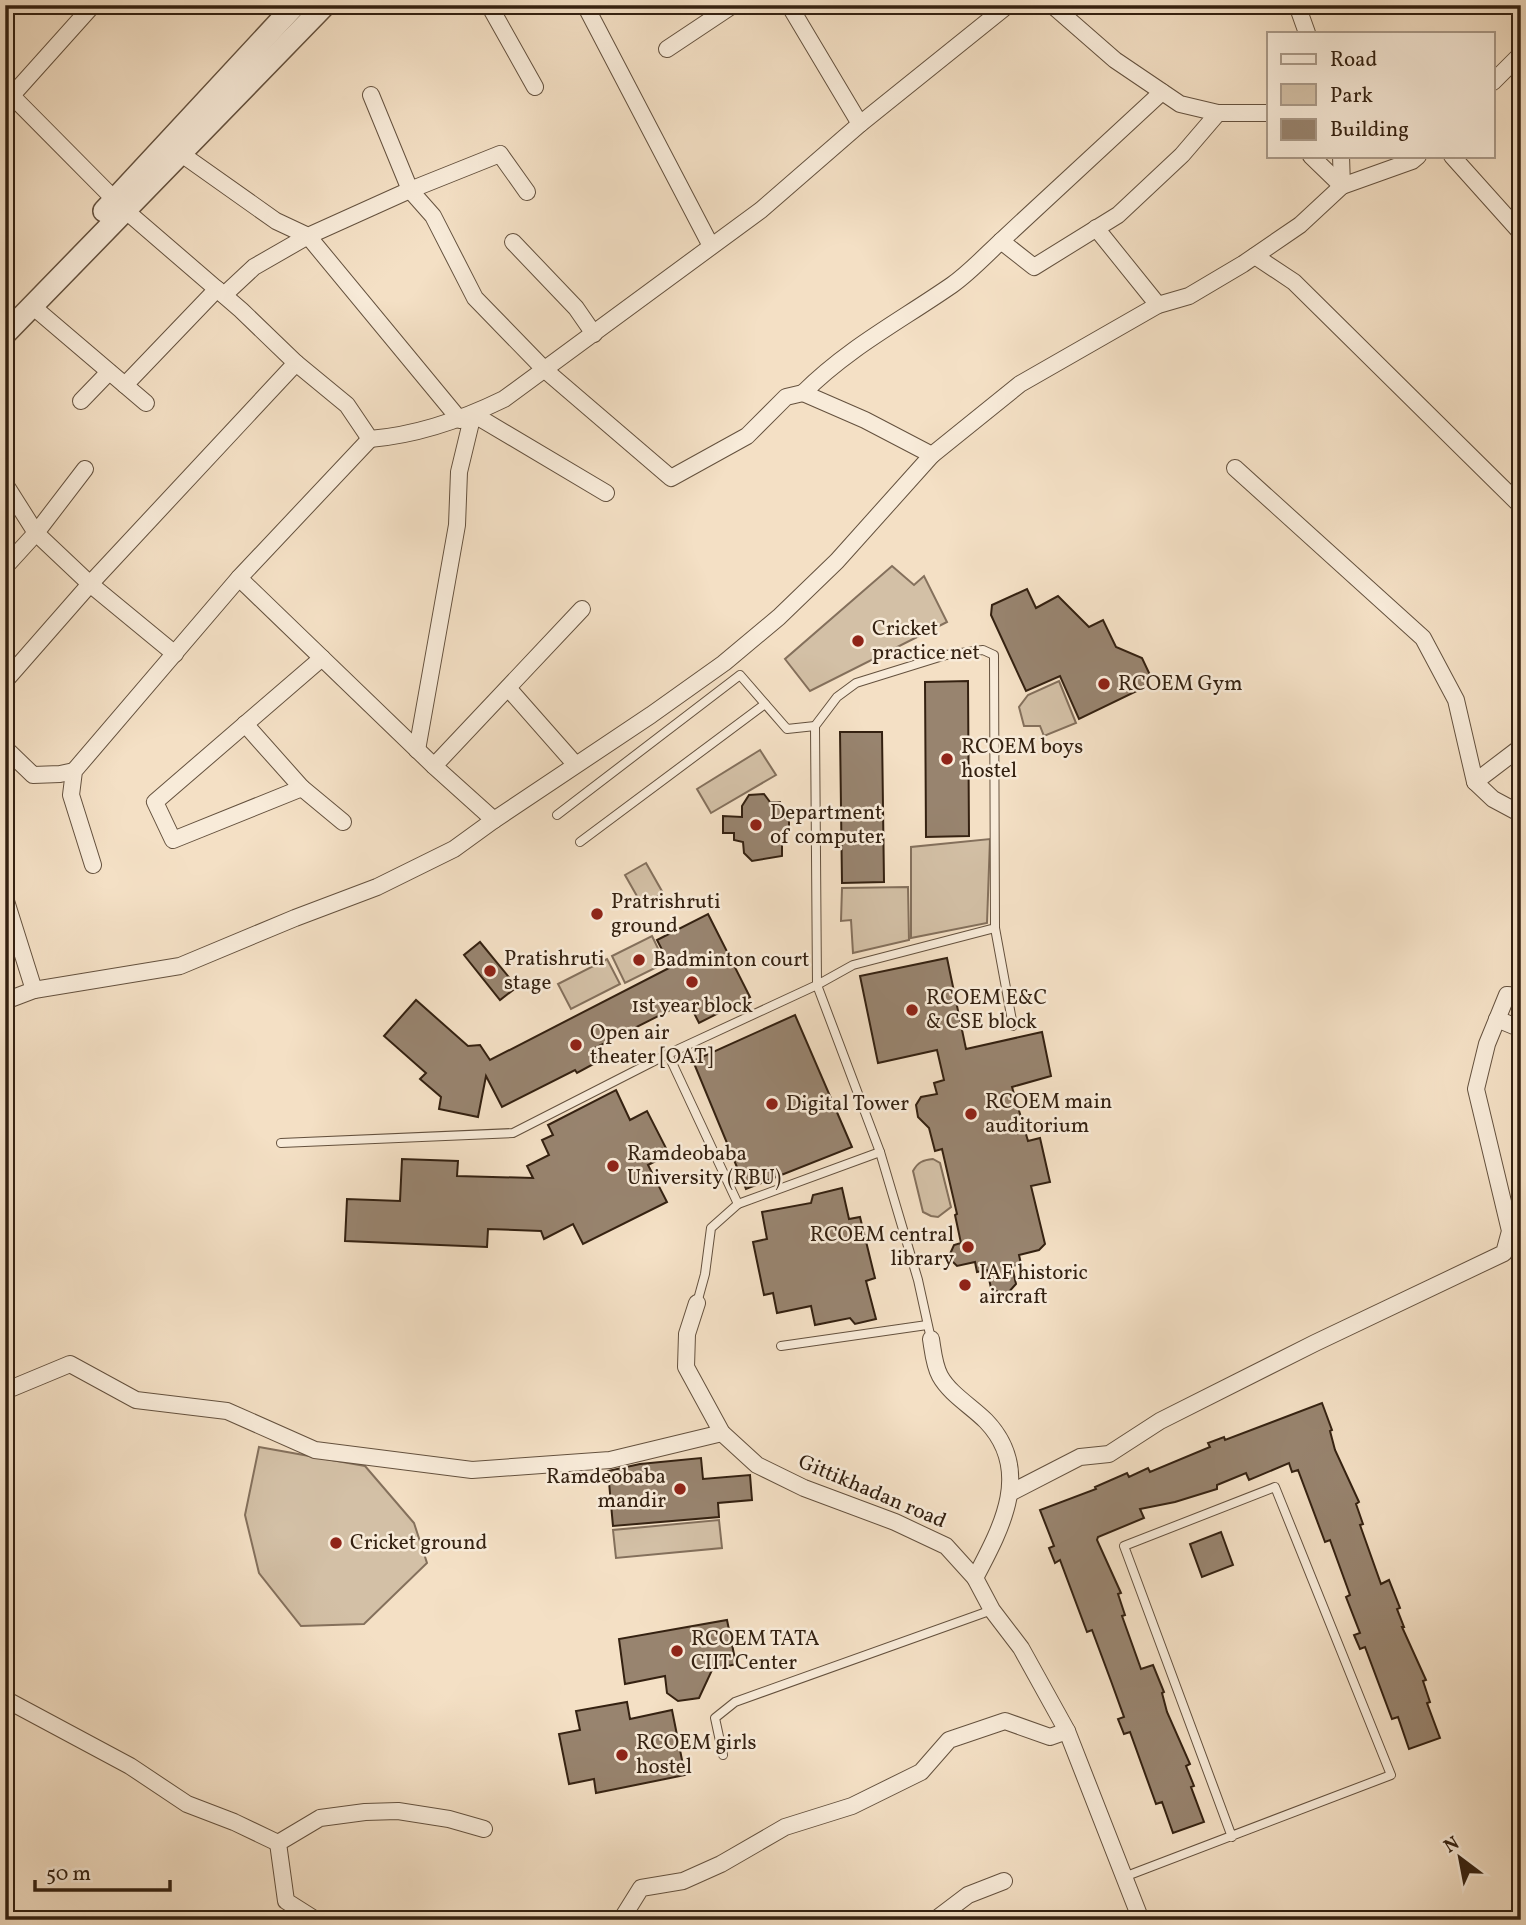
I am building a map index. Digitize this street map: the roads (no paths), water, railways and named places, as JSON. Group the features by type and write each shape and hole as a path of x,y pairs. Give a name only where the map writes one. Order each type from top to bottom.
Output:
{"street":[{"path":"93,5 7,96 120,205 221,292 296,363 347,405 370,439"},
{"path":"5,334 295,11 325,5"},
{"path":"489,5 535,87"},
{"path":"585,5 711,246"},
{"path":"667,49 733,5"},
{"path":"789,5 860,124"},
{"path":"93,866 71,795 74,771 239,578 370,439 401,437 466,417 504,399 761,210 860,124 1008,5"},
{"path":"1052,5 1115,60 1180,104 1219,113 1267,113"},
{"path":"1297,5 1307,32"},
{"path":"5,318 120,205 180,153 295,11"},
{"path":"1494,81 1521,54"},
{"path":"371,95 410,190 427,210 475,298 545,370 671,478 747,436 786,397 803,393 827,369 892,322 954,284 1162,92"},
{"path":"1001,241 1034,267 1118,215 1182,155 1219,113"},
{"path":"180,153 276,220 308,236 466,417 606,493"},
{"path":"125,385 221,292 254,267 308,236 410,190 500,154 527,192"},
{"path":"1313,158 1342,186"},
{"path":"1341,158 1342,186"},
{"path":"5,1001 34,990 180,966 377,887 454,849 703,678 779,617 837,561 932,455 1020,384 1158,305 1189,296 1255,256 1300,225 1342,186 1416,158"},
{"path":"1454,158 1521,233"},
{"path":"1096,228 1158,305"},
{"path":"513,242 576,308 594,334"},
{"path":"1255,256 1294,282 1521,506"},
{"path":"31,305 146,403"},
{"path":"5,681 90,584 296,363"},
{"path":"81,401 110,372"},
{"path":"803,393 865,420 932,455"},
{"path":"417,751 457,525 459,472 466,417"},
{"path":"1235,468 1423,638 1456,700 1475,782 1493,799 1521,814"},
{"path":"5,567 36,533 85,469"},
{"path":"5,484 36,533 90,584 175,654"},
{"path":"239,578 417,751 494,820"},
{"path":"434,766 582,610"},
{"path":"302,788 173,840 155,802 322,658"},
{"path":"508,688 575,764"},
{"path":"245,724 302,788 343,822"},
{"path":"1475,782 1521,747"},
{"path":"5,748 33,775 74,771"},
{"path":"5,898 34,990"},
{"path":"1010,1493 1080,1457 1109,1454 1160,1421 1504,1253 1510,1231 1476,1089 1487,1044 1507,995 1521,996"},
{"path":"1497,1019 1521,1029"},
{"name":"Gittikhadan road","path":"697,1303 687,1334 686,1367 722,1433 757,1465 804,1488 895,1522 946,1546 975,1578 992,1610 1021,1648 1067,1731 1141,1920"},
{"path":"929,1332 939,1374 1003,1442 1011,1465 1010,1493 995,1540 975,1578"},
{"path":"5,1391 70,1364 136,1400 227,1411 316,1450 472,1470 610,1460 722,1433"},
{"path":"5,1699 130,1766 187,1804 278,1843"},
{"path":"621,1920 641,1888 682,1881 721,1864 786,1827 852,1806 921,1772 948,1740 1005,1721 1050,1737 1067,1731"},
{"path":"278,1843 320,1818 365,1812 398,1811 449,1819 484,1829"},
{"path":"278,1843 286,1901 316,1920"},
{"path":"935,1920 968,1895 1004,1881"}],"lane":[{"path":"781,1346 929,1332 918,1280 880,1152 817,985 815,726 837,697 856,683 946,655 983,650 995,655 995,928 1013,1026"},
{"path":"557,815 740,675 787,729 815,726"},
{"path":"580,842 765,704"},
{"path":"281,1143 513,1133 668,1054 817,985 853,965 995,928"},
{"path":"668,1054 738,1204"},
{"path":"697,1303 705,1274 711,1228 738,1204 880,1152"},
{"path":"1124,1877 1232,1837 1391,1775 1275,1487 1124,1546 1232,1837"},
{"path":"723,1755 715,1718 735,1702 992,1610"}],"place":[{"name":"Cricket practice net","path":"858,641"},
{"name":"RCOEM Gym","path":"1104,684"},
{"name":"RCOEM boys hostel","path":"947,759"},
{"name":"Department of computer","path":"756,825"},
{"name":"Pratrishruti ground","path":"597,914"},
{"name":"Badminton court","path":"639,960"},
{"name":"Pratishruti stage","path":"490,971"},
{"name":"1st year block","path":"692,982"},
{"name":"RCOEM E&C & CSE block","path":"912,1010"},
{"name":"Open air theater [OAT]","path":"576,1045"},
{"name":"Digital Tower","path":"772,1104"},
{"name":"RCOEM main auditorium","path":"971,1114"},
{"name":"Ramdeobaba University (RBU)","path":"613,1166"},
{"name":"RCOEM central library","path":"968,1247"},
{"name":"IAF historic aircraft","path":"965,1285"},
{"name":"Ramdeobaba mandir","path":"680,1489"},
{"name":"Cricket ground","path":"336,1543"},
{"name":"RCOEM TATA CIIT Center","path":"677,1651"},
{"name":"RCOEM girls hostel","path":"622,1755"}]}
